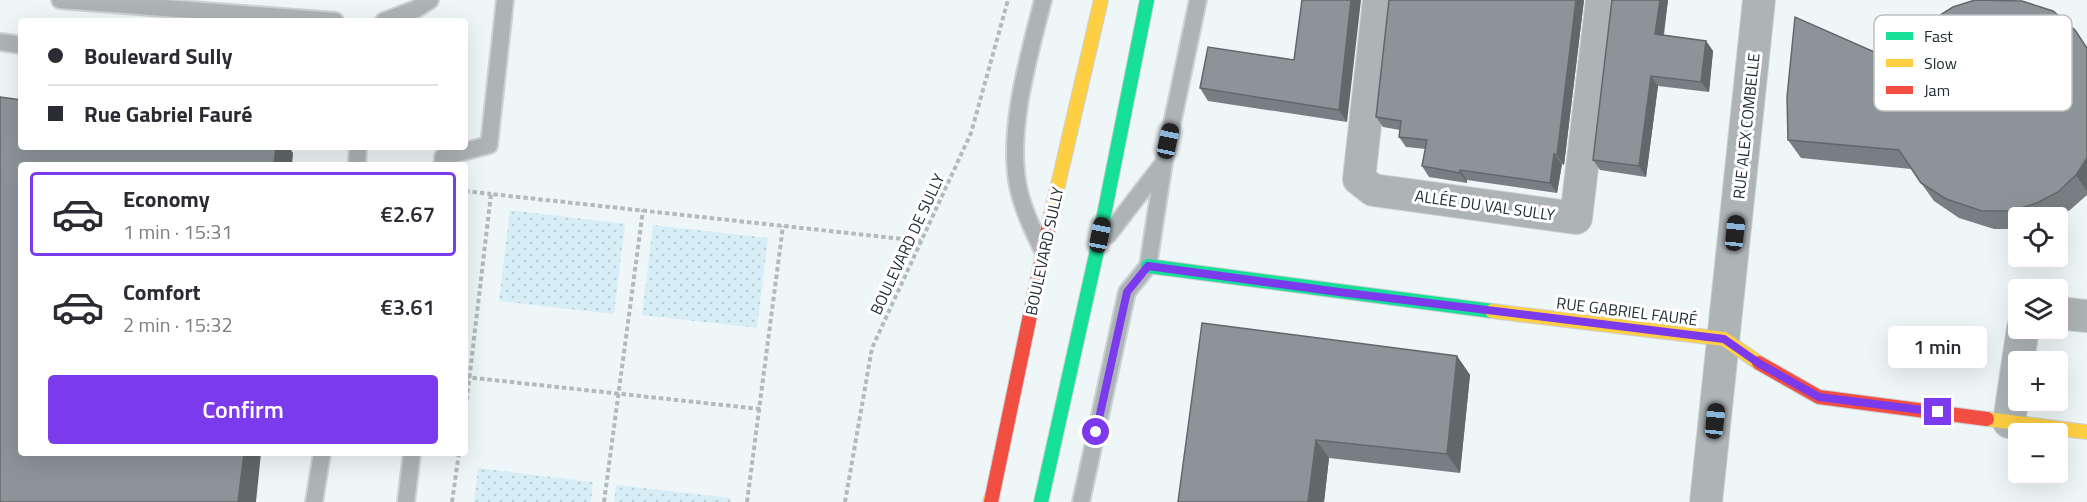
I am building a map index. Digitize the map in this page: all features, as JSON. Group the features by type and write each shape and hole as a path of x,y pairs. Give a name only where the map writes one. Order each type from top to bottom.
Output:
{"street":[{"name":"BOULEVARD SULLY","path":"991,500 1043,252 1101,0"},
{"path":"1041,502 1096,255 1147,0"},
{"name":"ALLÉE DU VAL SULLY","path":"1379,0 1359,179 1373,190 1576,218 1602,0"},
{"name":"RUE ALEX COMBELLE","path":"1706,502 1759,0"},
{"name":"RUE GABRIEL FAURÉ","path":"1148,266 1724,339 1760,364 1819,397 2087,432"},
{"path":"2068,314 2087,316"},
{"path":"2009,422 2020,339"}],"lane":[{"path":"60,0 296,18"},
{"path":"443,162 444,157 489,145 505,0"},
{"path":"1043,0 1016,128 1018,188 1043,252"},
{"path":"1081,502 1127,292 1148,266 1164,162 1198,0"},
{"path":"391,18 423,4"},
{"path":"0,42 18,45"},
{"path":"1096,255 1114,226 1164,162"},
{"path":"314,502 322,456"},
{"path":"406,502 412,456"}],"path":[{"name":"BOULEVARD DE SULLY","path":"845,502 872,348 971,133 1008,0"},
{"path":"468,191 921,241"},
{"path":"492,194 468,377 760,409"},
{"path":"604,502 643,210"},
{"path":"747,502 783,226"},
{"path":"452,502 459,456"}],"shaded area":[{"path":"510,210 625,224 614,314 499,301"},
{"path":"653,225 768,238 757,328 642,315"},
{"path":"478,468 593,482 591,502 474,502"},
{"path":"616,485 731,498 730,502 614,502"}],"building":[{"path":"1302,0 1351,0 1339,110 1200,88 1208,47 1294,60"},
{"path":"1389,0 1576,0 1557,155 1554,154 1550,183 1460,170 1460,173 1422,166 1427,140 1399,137 1401,121 1376,117"},
{"path":"1612,0 1660,0 1655,34 1706,41 1701,82 1651,76 1639,166 1593,160"},
{"path":"1975,0 2022,1 2053,11 2058,15 1940,15 1953,7"},
{"path":"1795,17 1874,52 1874,111 2072,111 2072,27 2087,48 2087,158 2076,175 2058,192 2037,203 2024,207 2008,207 2008,211 1982,211 1946,199 1921,183 1899,150 1788,140 1787,97"},
{"path":"0,97 18,100 18,150 276,150 274,162 18,162 18,456 244,456 238,502 0,502"},
{"path":"1202,323 1457,356 1447,454 1316,440 1308,502 1178,502"}],"traffic: fast":[{"path":"1041,502 1096,255 1147,0"},
{"path":"1148,266 1492,311"}],"traffic: slow":[{"path":"1051,215 1101,0"},
{"path":"1492,311 1724,339 1759,363"},
{"path":"1987,419 2087,432"},
{"path":"990,502 992,496"}],"traffic: jam":[{"path":"991,502 1051,215"},
{"path":"1759,363 1819,397 1987,419"}],"route":[{"path":"1096,432 1127,292 1148,266 1724,339 1760,364 1819,397 1938,412"}]}
